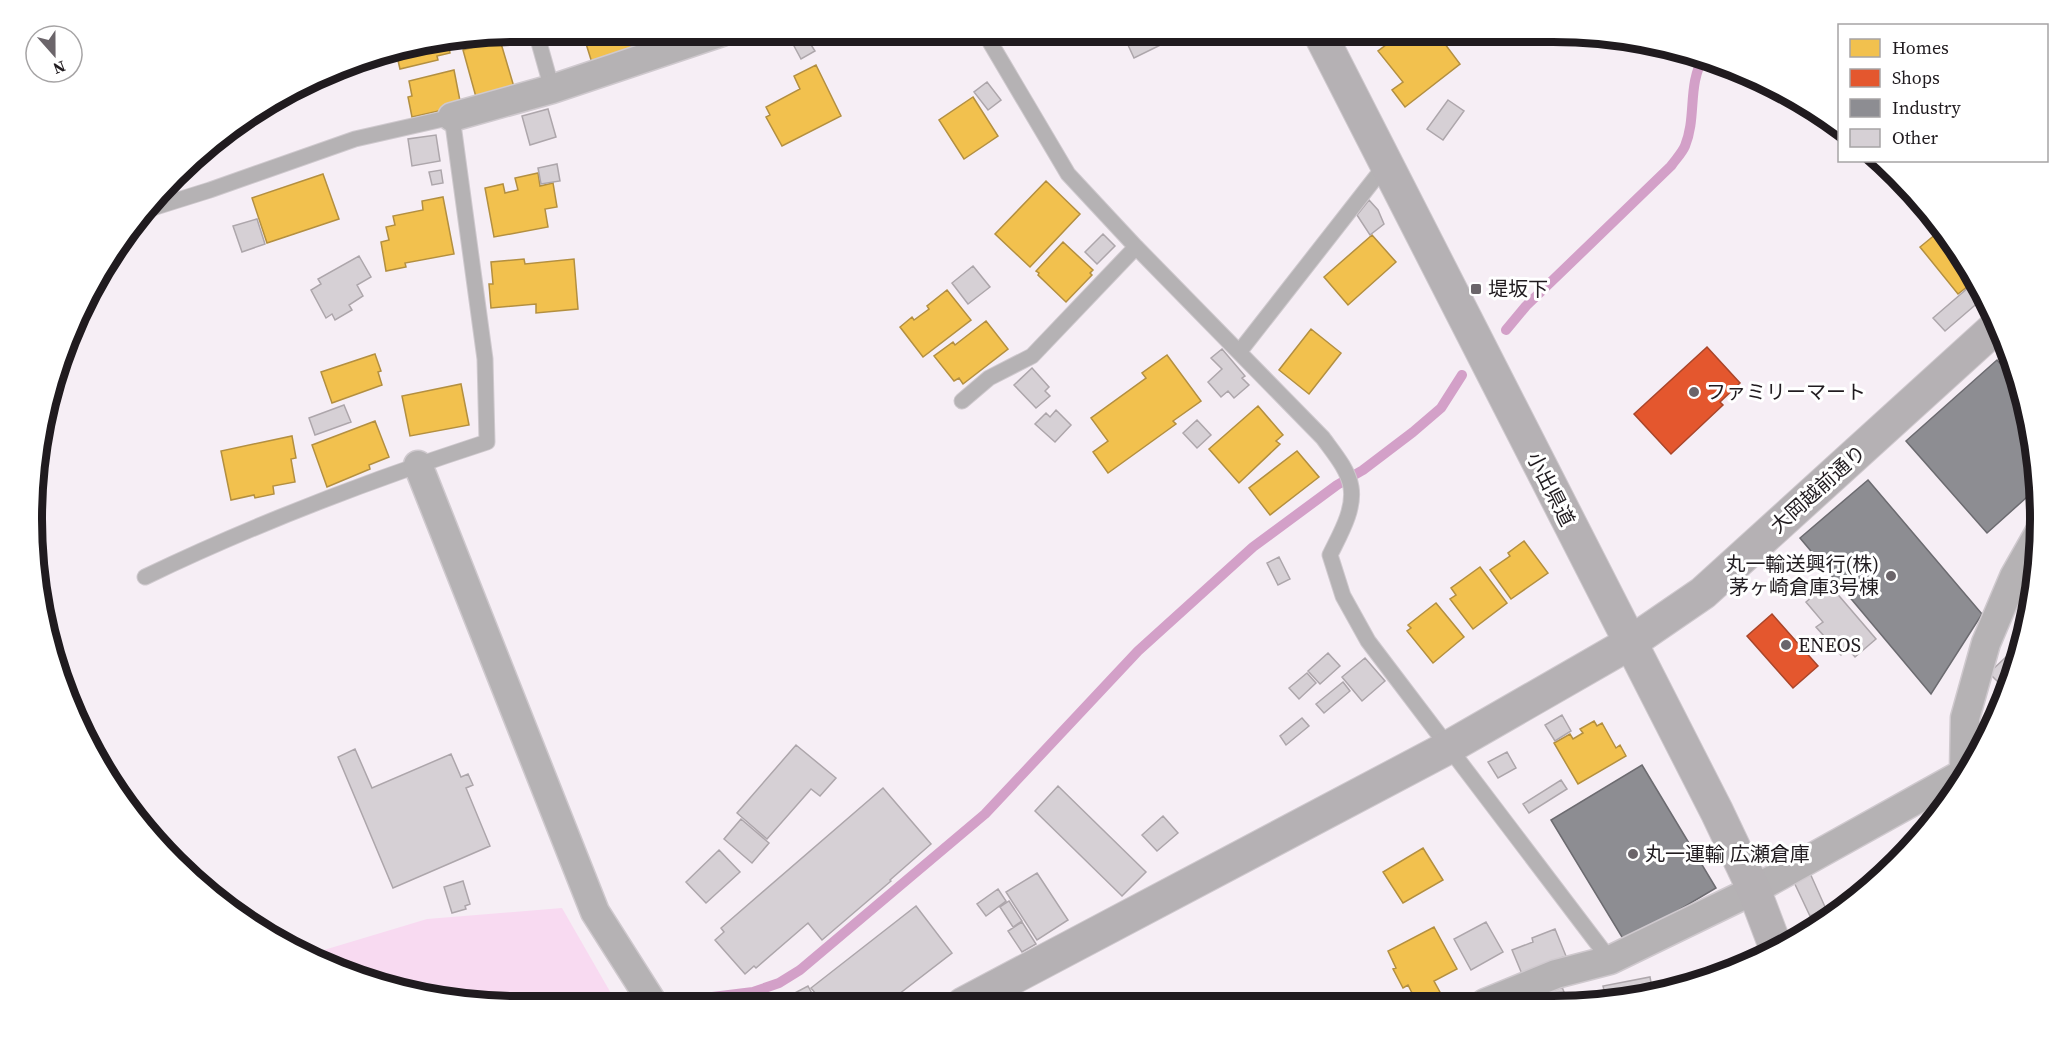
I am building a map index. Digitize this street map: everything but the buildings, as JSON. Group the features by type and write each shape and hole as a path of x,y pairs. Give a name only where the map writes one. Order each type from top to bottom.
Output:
{"street":[{"path":"452,117 552,89 692,42"},
{"name":"小出県道","path":"1324,42 1717,812 1754,890 1774,942"},
{"name":"大岡越前通り","path":"978,996 1449,747 1630,644 1703,593 1992,331"},
{"path":"418,465 595,912 648,996"},
{"path":"1965,760 1965,718 1986,643 2014,577 2029,551"},
{"path":"1502,996 1556,974 1610,960 1754,890 1952,781"}],"lane":[{"path":"539,42 552,89"},
{"path":"990,42 1068,174 1136,247 1323,438 1342,465 1351,486 1352,497 1347,517 1330,555 1343,596 1368,642 1610,960"},
{"path":"144,577 218,542 418,465 487,442 485,359 452,117 355,139 158,206"},
{"path":"1240,351 1387,163"},
{"path":"962,401 989,378 1032,356 1136,247"}],"shaded area":[{"path":"562,908 613,996 519,996 457,992 396,980 318,952 427,919"}],"waterway":[{"path":"1506,330 1526,306 1681,154 1689,135 1694,89 1700,65"},
{"path":"721,996 753,992 779,983 800,970 985,814 1138,651 1253,547 1413,432 1441,408 1462,375"}],"place":[{"name":"堤坂下","path":"1476,289"},
{"name":"ファミリーマート","path":"1694,392"},
{"name":"丸一輸送興行(株) 茅ヶ崎倉庫3号棟","path":"1891,576"},
{"name":"ENEOS","path":"1786,645"},
{"name":"丸一運輸 広瀬倉庫","path":"1633,854"}]}
